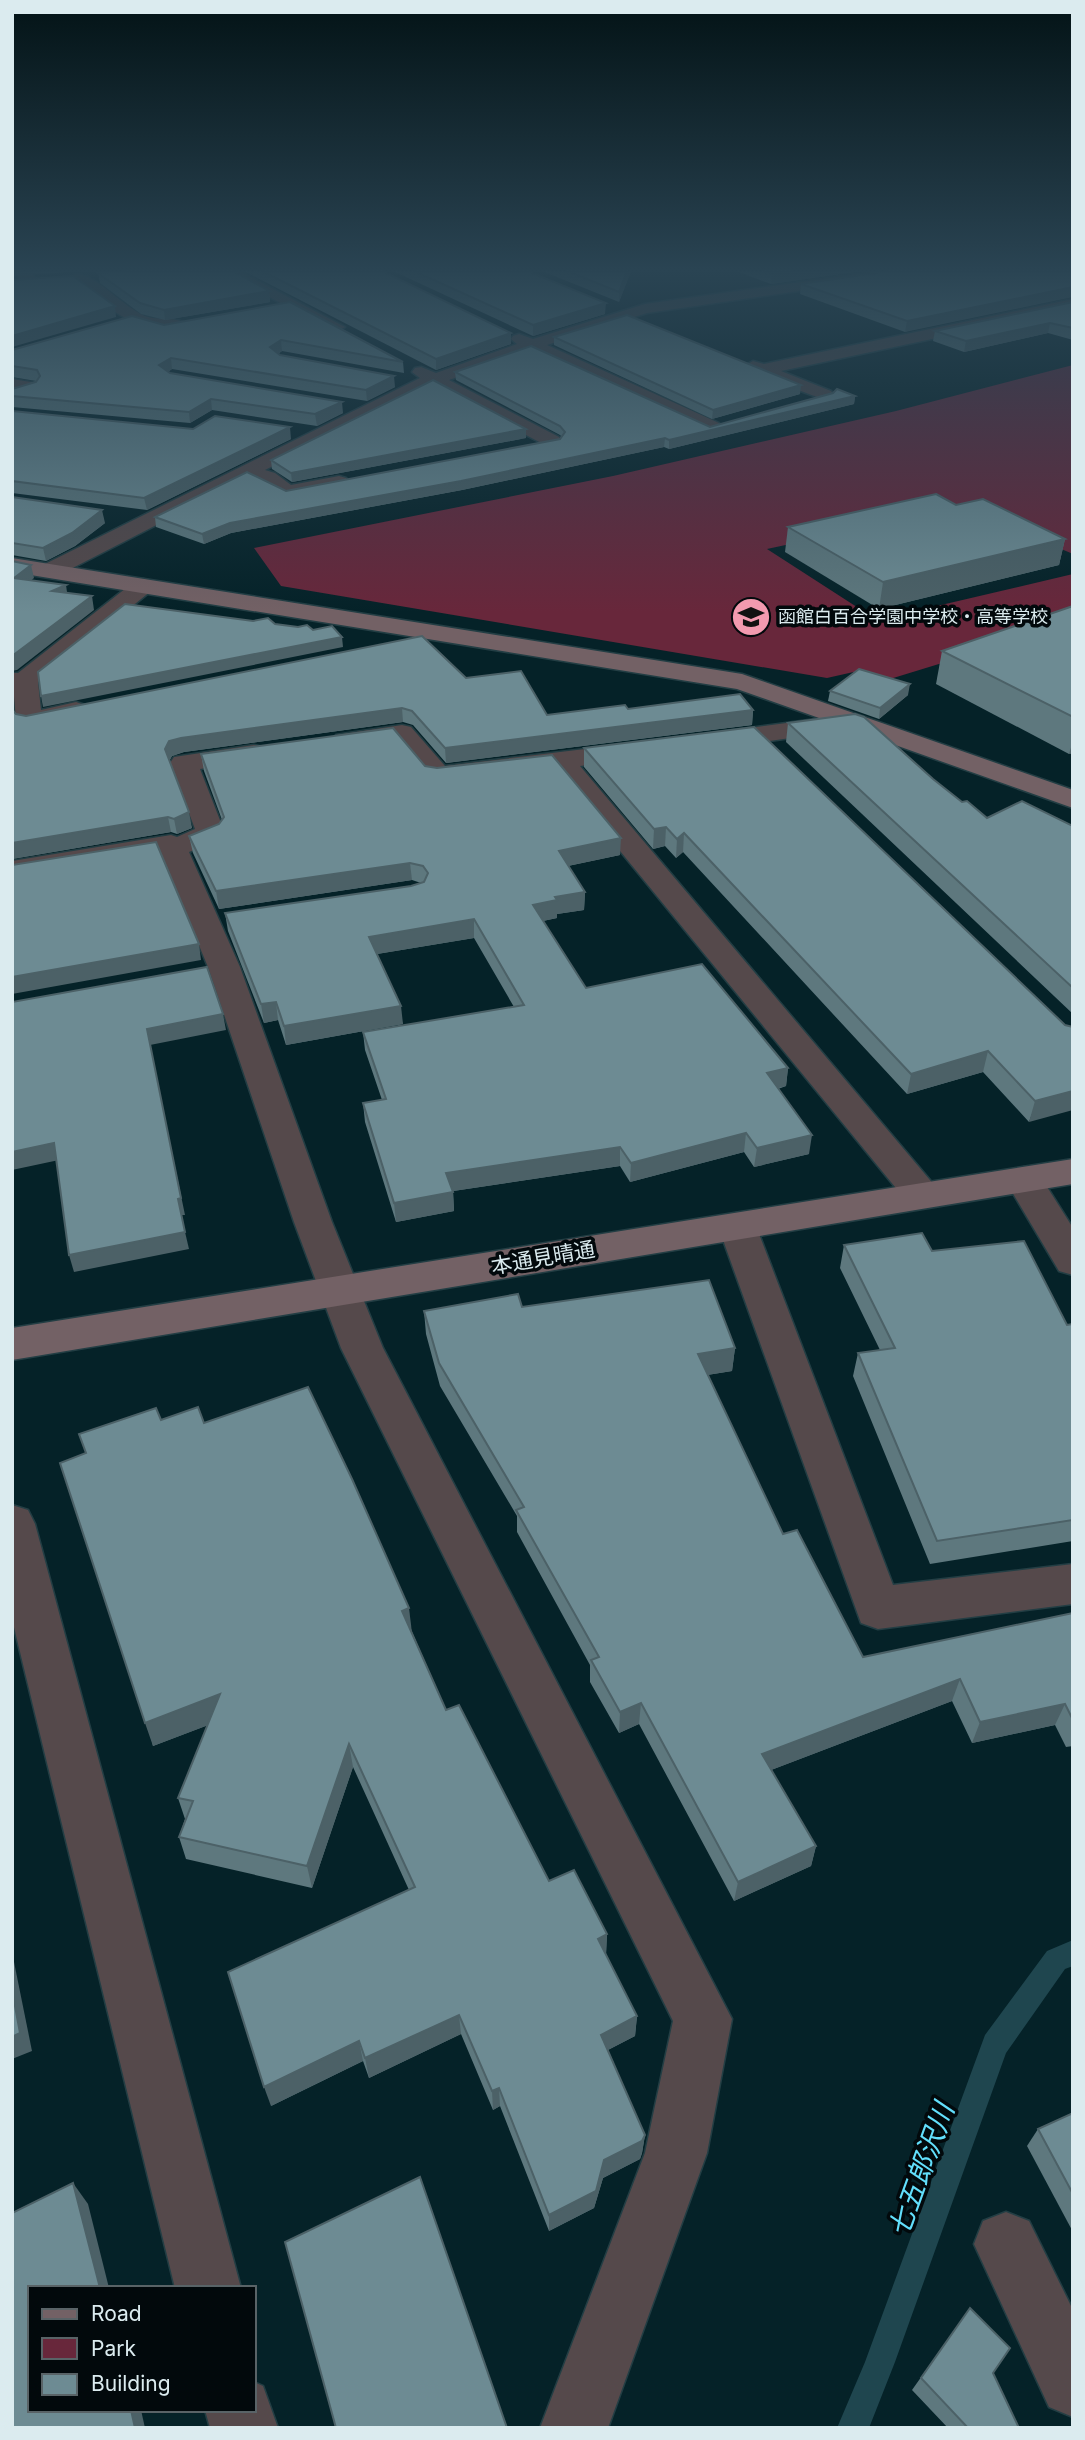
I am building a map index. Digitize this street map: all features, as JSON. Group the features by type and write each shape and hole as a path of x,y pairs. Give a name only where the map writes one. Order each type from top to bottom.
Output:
{"street":[{"path":"12,395 32,387 18,385"},
{"path":"49,571 420,385"},
{"path":"436,385 552,440 526,446"},
{"path":"617,385 710,428 735,421"},
{"path":"799,385 825,395 800,402"},
{"path":"344,406 370,410"},
{"path":"293,431 320,435"},
{"path":"246,472 268,477 287,492 353,479"},
{"path":"108,515 149,520"},
{"path":"12,565 741,682 1073,800"},
{"path":"96,706 29,720 19,680 143,586"},
{"path":"389,648 421,630"},
{"path":"693,744 856,722"},
{"path":"320,744 402,733 438,775 654,749"},
{"path":"760,735 789,764"},
{"path":"174,848 211,833 184,763 279,750"},
{"path":"561,761 922,1195"},
{"path":"12,870 171,844 219,921 210,971 362,1348 703,2019 676,2153 574,2428"},
{"name":"本通見晴通","path":"12,1343 338,1293 1073,1171"},
{"path":"1024,1180 1073,1261"},
{"path":"737,1226 878,1608 1073,1584"},
{"path":"12,1524 207,2286"},
{"path":"1006,2244 1073,2383"}],"green space":[{"name":"函館白百合学園中学校・高等学校","path":"997,385 1073,385 1073,554 981,515 934,513 767,549 877,620 1073,574 1073,623 890,679 858,671 827,678 281,586 254,548 613,476 896,411"}],"building":[{"path":"26,385 240,385 342,402 315,414 211,399 189,412 12,396 12,389"},
{"path":"335,385 376,385 366,390"},
{"path":"423,385 442,385 526,429 291,473 271,460"},
{"path":"480,385 617,385 710,427 833,393 837,389 855,396 669,440 665,438 461,481 230,523 202,534 155,517 247,472 286,491 560,439 565,432 560,426"},
{"path":"658,385 801,385 713,410"},
{"path":"12,411 193,429 215,416 290,427 144,498 12,481"},
{"path":"936,494 956,505 983,499 1065,539 883,582 788,527"},
{"path":"12,497 102,510 72,533 43,548 12,543"},
{"path":"12,561 31,565 14,578 66,585 52,591 92,596 12,656"},
{"path":"125,604 253,621 268,618 275,624 298,627 307,625 313,630 332,626 342,637 41,696 38,672"},
{"path":"1073,606 1073,717 942,651"},
{"path":"422,636 466,678 521,671 547,715 625,705 628,709 740,694 753,710 445,748 412,711 402,708 181,738 169,741 165,749 189,812 174,819 168,817 12,843 12,709 16,714 26,716"},
{"path":"859,669 910,684 880,708 830,691"},
{"path":"855,714 864,717 933,779 987,818 1022,801 1073,826 1073,988 788,723"},
{"path":"754,727 1065,1025 1073,1027 1073,1091 1035,1101 988,1051 911,1074 684,833 677,839 666,827 654,829 584,748"},
{"path":"393,728 425,766 437,768 552,755 621,838 559,851 585,892 555,897 557,900 533,905 586,988 702,964 788,1068 767,1073 812,1135 757,1148 746,1133 631,1163 620,1147 446,1173 453,1192 394,1203 363,1103 386,1099 363,1032 524,1005 474,919 369,937 401,1006 284,1026 276,1002 261,1004 225,913 411,886 424,882 428,873 423,866 410,863 216,891 189,836 219,824 224,817 201,754"},
{"path":"156,842 199,944 12,977 12,865"},
{"path":"207,967 223,1014 147,1029 181,1198 178,1199 185,1232 69,1255 54,1143 12,1152 12,1002"},
{"path":"922,1233 932,1251 1024,1241 1067,1325 1073,1324 1073,1520 937,1541 858,1353 895,1348 844,1245"},
{"path":"709,1280 735,1348 698,1354 783,1534 797,1530 863,1657 1073,1613 1073,1720 1065,1704 980,1722 960,1679 762,1754 816,1846 738,1882 641,1703 620,1712 591,1660 599,1657 516,1510 524,1507 439,1363 424,1311 518,1294 522,1307"},
{"path":"308,1387 409,1608 402,1611 446,1710 459,1705 549,1881 574,1870 607,1934 598,1939 637,2016 601,2035 645,2135 642,2141 604,2160 596,2191 549,2215 499,2088 492,2091 459,2015 365,2058 359,2041 264,2087 228,1972 415,1887 349,1744 307,1866 179,1837 193,1801 178,1798 220,1694 145,1723 60,1463 86,1453 79,1434 156,1408 161,1420 198,1407 204,1423"},
{"path":"12,1990 20,2033 12,2037"},
{"path":"1073,2113 1073,2194 1038,2129"},
{"path":"420,2177 507,2428 336,2428 285,2242"},
{"path":"73,2183 99,2286 28,2286 28,2412 131,2412 135,2428 12,2428 12,2213"},
{"path":"970,2308 1010,2348 993,2373 1019,2428 968,2428 921,2378"}],"waterway":[{"name":"七五郎沢川","path":"853,2428 880,2362 995,2045 1056,1960 1073,1953"}],"place":[{"name":"函館白百合学園中学校・高等学校","path":"751,617"}]}
